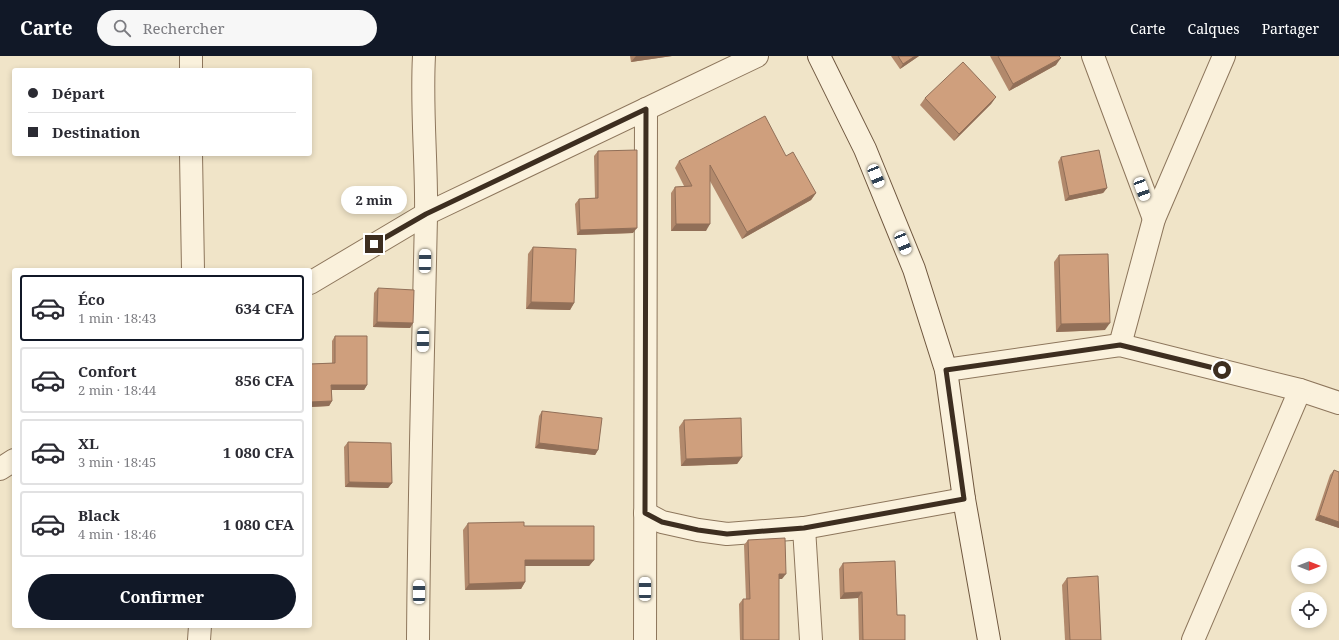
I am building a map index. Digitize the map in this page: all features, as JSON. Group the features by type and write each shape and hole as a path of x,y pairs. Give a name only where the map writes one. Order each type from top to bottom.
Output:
{"street":[{"path":"191,56 191,68"},
{"path":"418,640 419,497 426,214 422,89 424,56"},
{"path":"312,282 426,214 757,56"},
{"path":"819,56 864,149 914,270 946,370 964,499 989,640"},
{"path":"1093,56 1154,219"},
{"path":"1120,345 1154,219 1224,56"},
{"path":"645,640 646,109"},
{"path":"191,156 193,268"},
{"path":"946,370 1120,345 1300,390 1339,403"},
{"path":"1193,640 1300,390"},
{"path":"0,469 12,461"},
{"path":"645,513 662,522 698,530 727,534 804,528 964,499"},
{"path":"804,528 811,640"},
{"path":"199,640 200,628"}],"building":[{"path":"898,56 915,56 903,64"},
{"path":"998,56 1059,56 1061,58 1013,84"},
{"path":"963,62 996,97 959,134 925,98"},
{"path":"765,116 786,156 793,152 816,193 747,232 710,165 710,224 676,224 675,187 692,186 679,161"},
{"path":"637,150 637,228 580,230 579,199 598,198 598,151"},
{"path":"1099,150 1107,188 1069,196 1061,157"},
{"path":"533,247 576,249 574,303 531,302"},
{"path":"1108,254 1110,323 1061,324 1059,255"},
{"path":"378,288 414,290 413,323 377,322"},
{"path":"335,336 367,336 367,385 331,385 332,401 312,402 312,364 335,363"},
{"path":"542,411 602,418 598,450 539,443"},
{"path":"741,418 742,457 686,459 684,420"},
{"path":"348,442 391,443 392,483 349,482"},
{"path":"1334,470 1339,472 1339,522 1319,515"},
{"path":"524,522 524,526 594,526 594,560 525,560 525,582 469,584 468,523"},
{"path":"785,538 786,574 779,574 779,640 743,640 743,599 750,599 748,540"},
{"path":"895,561 897,615 905,615 905,640 863,640 862,592 844,593 843,563"},
{"path":"1098,576 1101,640 1070,640 1067,578"}],"route":[{"path":"374,244 426,214 646,109 645,513 662,522 698,530 727,534 804,528 964,499 946,370 1120,345 1222,370"}]}
